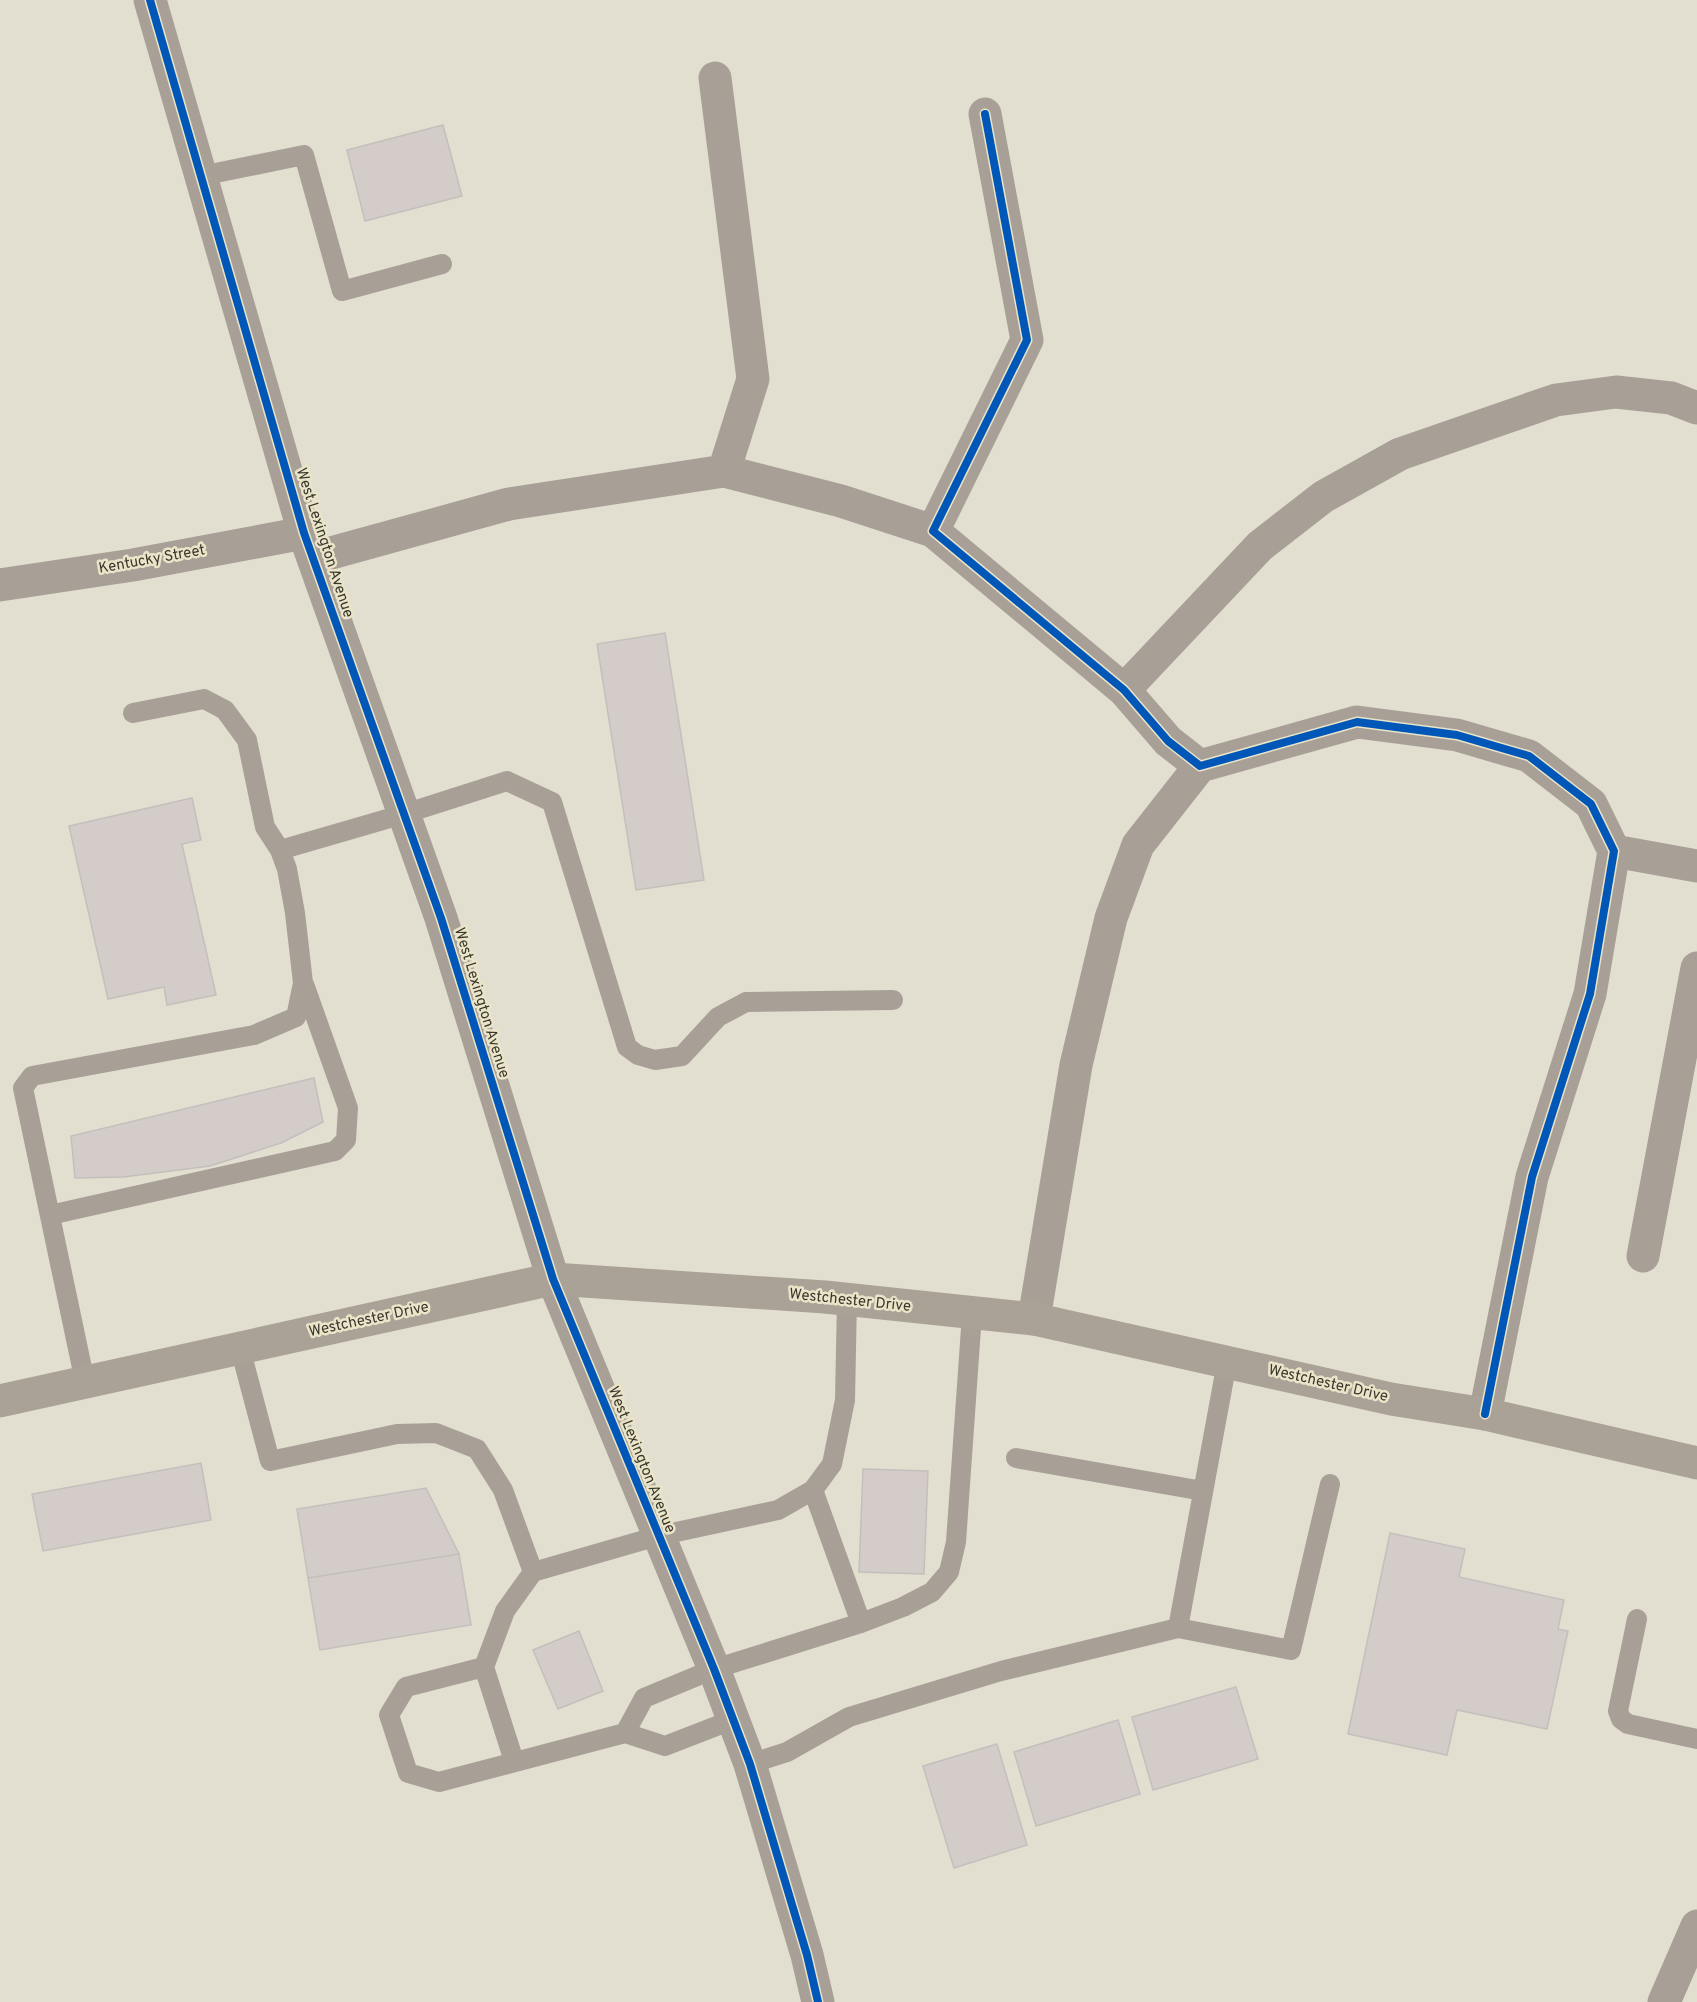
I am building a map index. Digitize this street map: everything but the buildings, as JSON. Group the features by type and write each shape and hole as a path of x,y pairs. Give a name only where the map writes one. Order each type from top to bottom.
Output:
{"main road":[{"name":"Westchester Drive","path":"0,1401 553,1279 847,1299 1034,1319 1391,1399 1485,1414 1697,1463"}],"street":[{"name":"West Lexington Avenue","path":"150,0 309,545 441,918 553,1279 714,1669 750,1764 807,1955 818,2002"},
{"path":"715,78 753,379 724,471 841,501 933,531 1124,690 1168,741 1200,766"},
{"path":"933,531 1027,340 985,114"},
{"path":"1124,690 1260,546 1323,497 1400,454 1556,400 1616,392 1671,398 1697,408"},
{"name":"Kentucky Street","path":"0,585 133,565 309,545 509,504 724,471"},
{"path":"1034,1319 1076,1065 1111,918 1138,845 1200,766 1357,722 1457,735 1529,756 1592,804 1614,851 1590,994 1532,1177 1485,1414"},
{"path":"1614,851 1697,866"},
{"path":"1643,1256 1697,968"},
{"path":"1664,2002 1697,1926"}],"lane":[{"path":"201,176 304,154 342,291 442,264"},
{"path":"50,1215 335,1151 346,1140 348,1108 303,983 296,914 287,868 280,850 265,827 247,740 225,710 204,699 134,713"},
{"path":"280,850 507,781 552,802 627,1047 638,1055 655,1060 682,1056 718,1017 746,1002 894,1000"},
{"path":"85,1382 23,1088 32,1076 254,1035 296,1017 303,983"},
{"path":"514,1761 484,1667 505,1611 533,1572 658,1536 778,1510 813,1490 832,1464 845,1400 847,1299"},
{"path":"626,1733 644,1698 714,1669 861,1623 903,1607 932,1592 949,1572 956,1542 972,1314"},
{"path":"240,1348 270,1461 397,1434 436,1433 477,1449 503,1490 533,1572"},
{"path":"1178,1628 1227,1362"},
{"path":"1016,1458 1203,1491"},
{"path":"750,1764 787,1752 849,1717 1001,1671 1178,1628 1291,1650 1330,1484"},
{"path":"813,1490 861,1623"},
{"path":"1637,1619 1618,1712 1621,1719 1628,1724 1697,1739"},
{"path":"484,1667 406,1688 389,1715 408,1773 439,1782 626,1733 664,1746 732,1720"}],"cycle path":[{"path":"150,0 304,533 441,918 553,1279 714,1669 750,1764 807,1955 818,2002"},
{"path":"985,114 1027,340 933,531 1124,690 1168,741 1200,766 1357,722 1457,735 1529,756 1591,804 1614,851 1590,994 1532,1177 1485,1414"}]}
